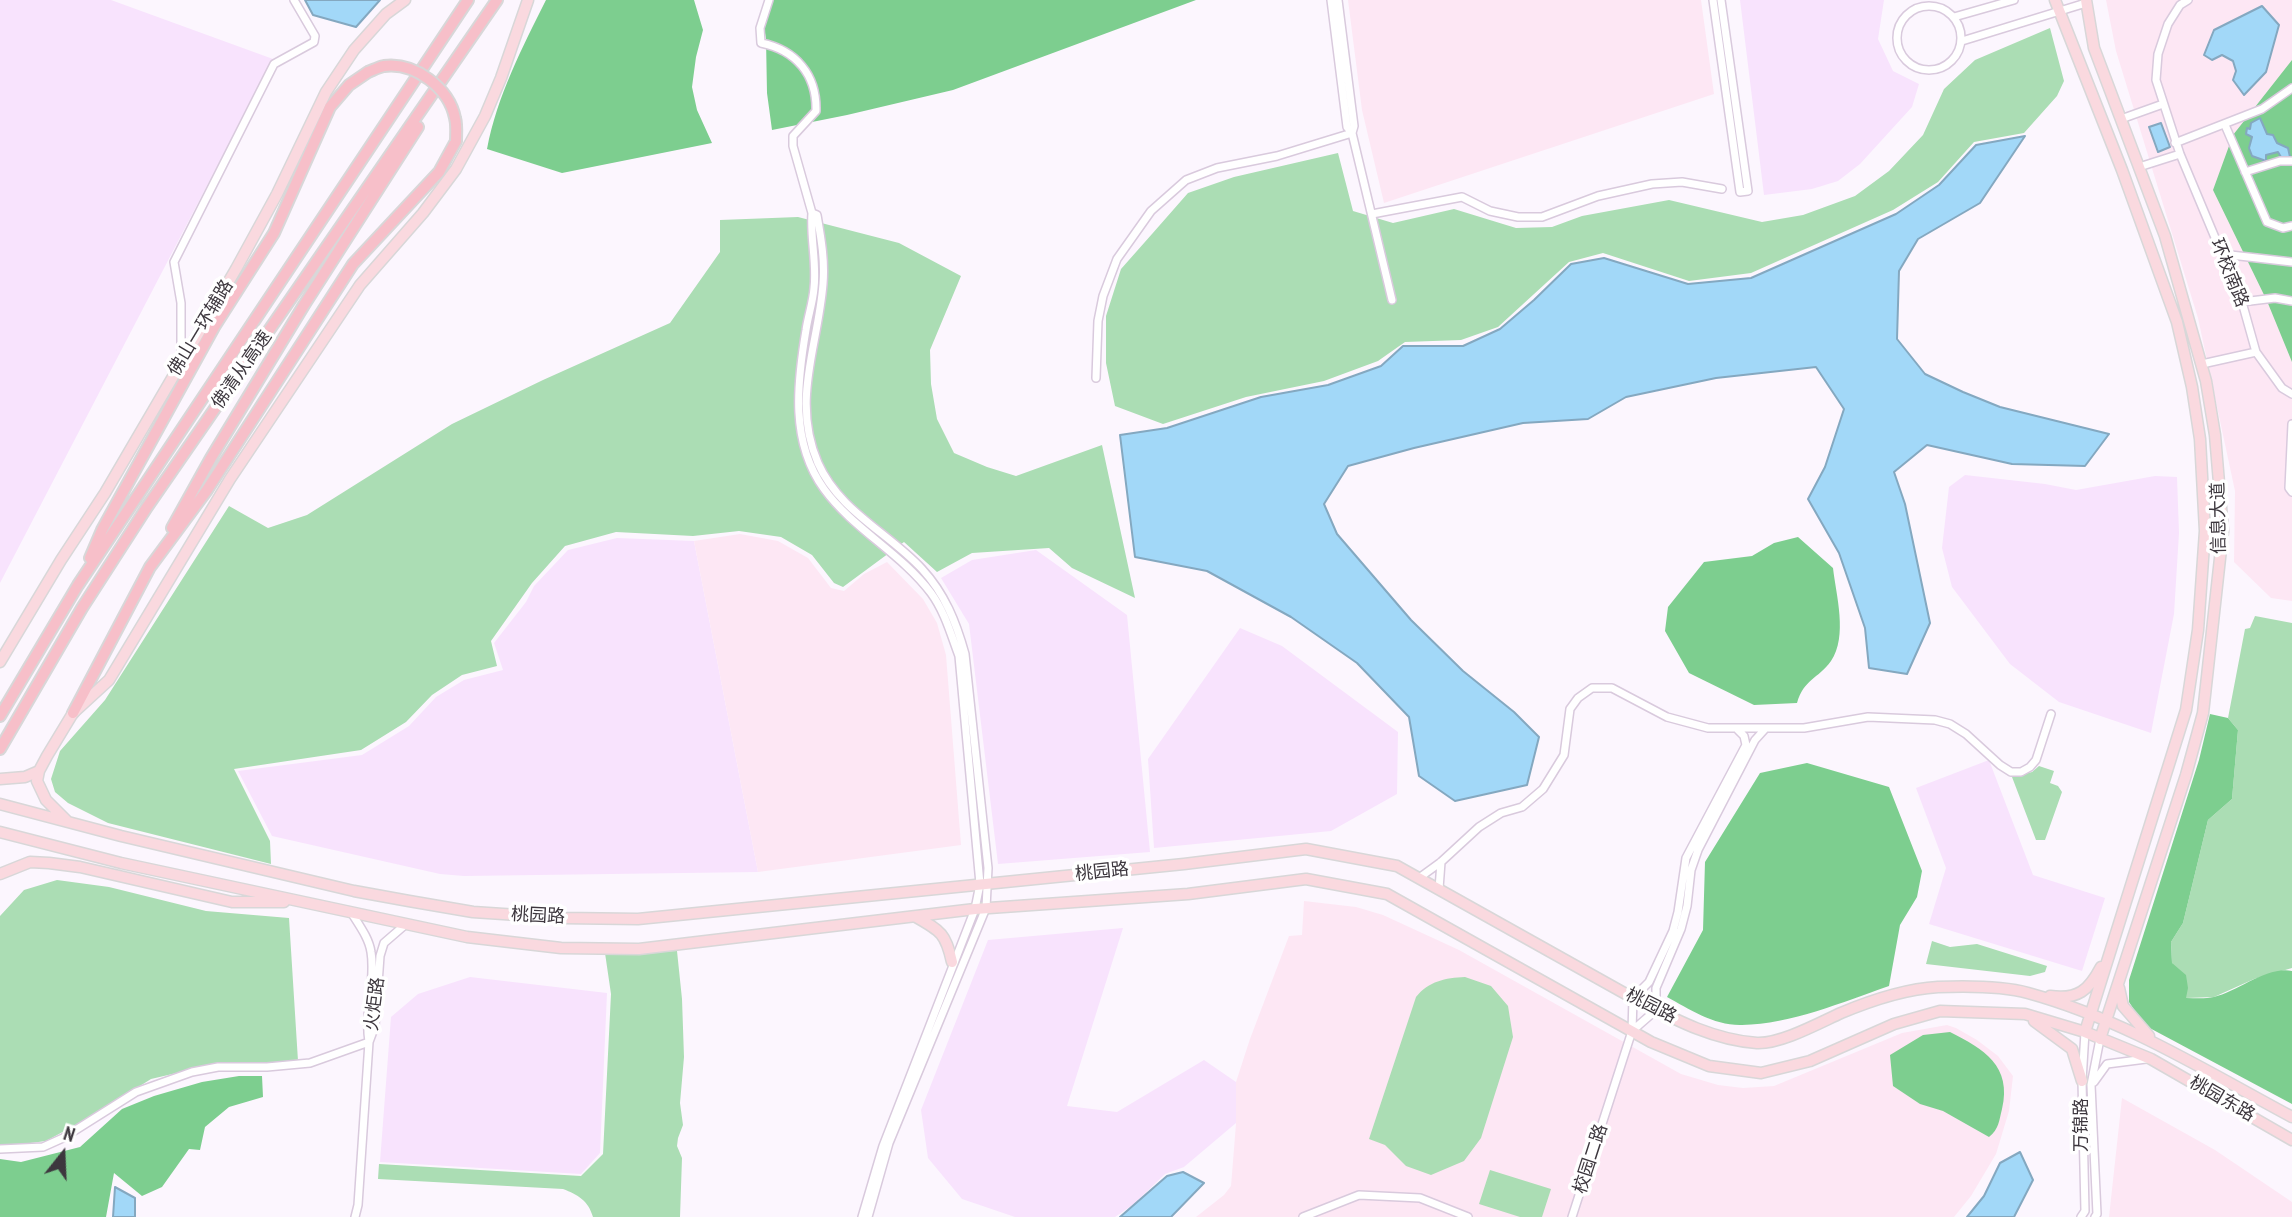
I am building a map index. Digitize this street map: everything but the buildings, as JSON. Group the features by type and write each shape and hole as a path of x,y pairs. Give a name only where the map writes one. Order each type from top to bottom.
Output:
{"highway":[{"name":"佛清从高速","path":"0,716 78,585 468,0"},
{"name":"佛清从高速","path":"0,749 82,608 169,475 497,0"},
{"path":"74,713 150,567 247,399 469,44"},
{"path":"78,585 102,530 214,327 274,233 330,107 349,85 368,72 384,66 405,68 429,78 446,96 455,117 456,141 439,172 353,264 207,490 150,567"}],"main road":[{"name":"佛山一环辅路","path":"0,662 105,493 236,269 277,194 326,92 354,50 386,14 405,0"},
{"path":"67,822 41,792 37,781 39,771 74,713 109,680 230,479 360,285 423,213 456,169 485,116 528,0"},
{"name":"信息大道","path":"2054,0 2127,182 2178,322 2200,439 2205,531 2198,630 2186,710 2085,1032"},
{"name":"信息大道","path":"2086,2 2094,48 2165,236 2202,364 2215,435 2223,531 2203,713 2186,775 2100,1039"},
{"path":"0,779 25,777 39,771"},
{"name":"桃园路","path":"0,804 354,891 472,912 563,918 638,919 1306,849 1397,866 1633,998 1717,1037 1760,1043 1799,1033 1884,996 1937,987 2026,992 2106,1020 2154,1041"},
{"name":"桃园路","path":"0,832 121,863 467,937 561,948 639,949 975,908 1188,894 1306,879 1387,894 1651,1042 1709,1066 1761,1073 1810,1061 1894,1024 1940,1011 2025,1014 2085,1032 2151,1059"},
{"path":"0,883 2,874 30,862 49,863 80,867 204,898 232,902 302,901"},
{"path":"916,917 940,931 948,942 952,962"},
{"path":"2026,992 2063,998 2080,993 2091,986 2111,948"},
{"path":"2119,986 2123,1006 2154,1041"},
{"path":"2025,1014 2072,1049 2087,1083"},
{"name":"桃园东路","path":"2154,1041 2292,1117"},
{"name":"桃园东路","path":"2151,1059 2292,1140"}],"street":[{"path":"181,360 181,303 174,262 274,64 314,42 315,37 294,0"},
{"path":"769,0 760,28 761,43 789,52 810,78 817,93 816,111 793,136 793,146 814,214 824,264 808,364 805,404 810,438 818,464 832,486 865,521 922,568 945,599 958,629 965,654 986,908 890,1143 868,1217"},
{"path":"1331,0 1347,127 1352,133 1391,300"},
{"path":"1338,0 1354,126 1352,133"},
{"path":"1713,0 1744,192 1721,0"},
{"path":"1954,17 2014,0"},
{"name":"环校南路","path":"2188,0 2180,5 2168,24 2158,54 2155,80 2175,143 2242,302 2256,352 2282,388 2292,394"},
{"path":"1962,41 2086,2"},
{"path":"1930,5 1941,7 1954,17 1961,30 1962,41 1959,52 1952,61 1935,70 1924,70 1904,59 1899,49 1897,32 1908,13 1918,7 1930,5"},
{"path":"2175,143 2262,109 2292,88"},
{"path":"2121,119 2163,104"},
{"path":"2225,125 2267,222 2283,228 2292,226"},
{"path":"1096,378 1098,321 1103,296 1117,259 1151,211 1186,180 1217,168 1277,156 1352,133"},
{"path":"2139,167 2180,154"},
{"path":"2245,172 2280,161 2291,161"},
{"path":"1372,214 1462,197 1490,211 1518,218 1542,217 1598,196 1652,184 1682,182 1722,189"},
{"path":"2222,254 2292,262"},
{"path":"2242,302 2275,298 2292,302"},
{"path":"2202,364 2256,352"},
{"path":"2292,424 2289,488 2292,492"},
{"path":"1419,878 1441,863 1479,827 1501,813 1522,807 1543,789 1564,755 1570,709 1578,698 1592,688 1612,688 1653,710 1689,724 1708,728 1804,728 1868,717 1935,720 1950,724 1966,734 2011,772 2030,768 2036,760 2050,714"},
{"path":"1632,1031 1633,998 1649,982 1673,931 1686,858 1746,745 1744,736 1737,729"},
{"path":"1632,1031 1656,1010 1656,988 1681,929 1691,870 1698,850 1755,740 1765,729"},
{"path":"1439,889 1441,863"},
{"path":"862,1217 883,1146 984,884"},
{"name":"火炬路","path":"351,912 368,940 372,955 366,1025 369,1042"},
{"name":"火炬路","path":"369,1042 375,1026 380,956 384,943 406,924"},
{"name":"校园二路","path":"1572,1217 1632,1031"},
{"name":"万锦路","path":"2085,1032 2097,1214 2095,1217"},
{"name":"万锦路","path":"2081,1217 2085,1211 2087,1083 2100,1039"},
{"path":"0,1149 43,1147 53,1143 136,1092 192,1072 310,1063 369,1042 355,1217"},
{"path":"2087,1083 2107,1064 2151,1059"},
{"path":"1303,1217 1356,1196 1370,1195 1420,1198 1468,1217"}],"shaded area":[{"path":"0,0 111,0 273,59 0,583"},
{"path":"1348,0 1701,0 1714,94 1384,203 1362,110"},
{"path":"1740,0 1884,0 1878,39 1893,71 1919,84 1912,107 1860,164 1838,181 1812,189 1764,195"},
{"path":"2106,0 2292,0 2292,601 2271,598 2234,562 2235,491 2198,318 2116,51"},
{"path":"1965,475 2076,490 2155,476 2177,477 2179,533 2174,614 2151,733 2059,702 2010,664 1952,587 1942,548 1949,487"},
{"path":"740,534 778,541 808,558 831,588 844,591 864,574 887,562 923,599 937,623 946,655 961,845 758,872 694,541"},
{"path":"617,538 694,541 758,872 464,876 440,874 272,836 238,771 362,755 409,726 436,697 464,680 503,670 494,643 526,602 534,586 568,550"},
{"path":"1036,550 1127,615 1150,852 998,864 969,624 941,578 972,560"},
{"path":"1240,628 1282,646 1398,732 1397,794 1331,831 1154,848 1148,759"},
{"path":"1989,760 2033,875 2105,898 2082,971 1929,924 1946,868 1916,788"},
{"path":"1304,901 1356,907 1383,915 1459,950 1681,1074 1718,1085 1743,1088 1774,1086 1902,1033 1947,1025 1956,1028 1998,1056 2013,1076 2009,1111 1996,1154 1971,1196 1954,1217 1196,1217 1231,1186 1236,1082 1289,936 1302,935"},
{"path":"1123,928 1067,1106 1117,1112 1204,1060 1236,1082 1236,1123 1184,1167 1165,1174 1134,1204 1115,1217 1015,1217 962,1199 928,1158 921,1110 988,940"},
{"path":"470,977 607,993 600,1153 581,1174 380,1162 391,1017 418,994"},
{"path":"2122,1098 2215,1150 2292,1202 2292,1217 2109,1217"}],"green space":[{"path":"546,0 694,0 703,30 692,87 697,110 712,143 562,173 487,149 504,91"},
{"path":"772,0 1196,0 953,90 772,130 767,93 764,27"},
{"path":"2050,28 2064,81 2057,96 2024,133 1974,142 1938,182 1893,210 1751,273 1689,281 1603,253 1569,262 1498,327 1461,340 1405,342 1378,361 1324,381 1246,397 1163,424 1115,406 1106,363 1106,316 1121,269 1188,193 1234,177 1338,153 1353,211 1393,223 1454,209 1516,228 1552,227 1582,216 1669,200 1762,222 1803,215 1855,196 1889,171 1923,135 1944,89 1975,60"},
{"path":"2292,60 2292,362 2267,301 2213,190 2233,135"},
{"path":"798,217 899,243 961,276 930,350 931,384 937,419 954,453 1016,476 1102,445 1135,598 1072,568 1049,548 972,553 937,572 904,542 843,587 834,583 812,555 781,537 739,531 693,536 616,532 565,546 532,583 491,641 497,666 462,675 432,695 406,722 361,750 234,769 270,841 271,864 108,823 68,803 55,792 51,779 60,751 105,700 229,506 268,528 307,515 452,424 670,323 720,252 720,220"},
{"path":"1798,537 1833,568 1840,628 1836,651 1831,661 1807,684 1797,703 1754,705 1689,673 1665,631 1668,607 1704,562 1752,556 1774,543"},
{"path":"2255,616 2292,623 2292,968 2254,979 2214,997 2185,998 2172,963 2171,942 2183,923 2208,820 2232,799 2238,730 2228,718 2245,629 2250,628"},
{"path":"2210,714 2228,718 2238,730 2232,799 2208,820 2183,923 2171,942 2172,963 2186,975 2186,998 2214,997 2272,972 2292,971 2292,1104 2144,1025 2129,1002 2129,980 2199,760"},
{"path":"1807,763 1889,787 1922,871 1917,897 1900,925 1889,986 1779,1021 1732,1025 1712,1020 1667,997 1703,930 1705,862 1760,773"},
{"path":"2039,766 2054,771 2050,783 2058,786 2062,792 2045,840 2036,840 2012,777 2032,772"},
{"path":"57,880 109,887 206,911 289,918 298,1061 198,1068 151,1079 46,1141 0,1147 0,916 24,890"},
{"path":"1932,941 1950,947 1977,944 2047,966 2045,972 2030,976 1926,964"},
{"path":"677,951 684,1057 680,1103 683,1125 677,1146 682,1158 680,1217 593,1217 582,1199 563,1189 378,1179 379,1164 581,1176 603,1154 611,994 605,953"},
{"path":"1465,977 1491,986 1508,1006 1513,1037 1481,1138 1464,1161 1431,1175 1406,1166 1385,1145 1369,1139 1416,997 1426,987 1438,981"},
{"path":"1950,1032 1984,1052 1999,1070 2004,1094 2002,1109 1997,1128 1989,1137 1943,1111 1920,1104 1893,1086 1890,1055 1923,1035"},
{"path":"239,1076 262,1076 263,1097 229,1107 205,1127 200,1150 189,1149 162,1187 142,1196 114,1173 106,1217 0,1217 0,1159 21,1162 80,1147 122,1109 202,1082"},
{"path":"1490,1170 1551,1189 1542,1217 1520,1217 1479,1204"}],"water":[{"path":"305,0 380,0 356,27 313,15"},
{"path":"2262,6 2279,25 2266,72 2244,95 2233,80 2236,71 2233,61 2222,55 2212,60 2204,55 2214,30"},
{"path":"2260,118 2267,134 2273,135 2277,143 2288,148 2290,157 2281,157 2278,152 2266,155 2266,161 2252,156 2249,148 2252,137 2246,134 2247,128 2250,129 2251,123"},
{"path":"2161,123 2170,147 2158,152 2149,127"},
{"path":"2025,136 1980,203 1918,239 1899,271 1897,339 1925,374 1963,392 2000,407 2109,434 2085,466 2012,464 1927,445 1894,472 1905,504 1930,623 1907,674 1869,668 1865,628 1839,553 1808,499 1825,467 1844,409 1816,367 1716,378 1626,397 1588,419 1523,423 1348,466 1324,504 1337,534 1411,620 1463,671 1514,712 1539,737 1527,785 1455,801 1419,776 1409,717 1357,663 1291,617 1207,571 1135,557 1120,435 1167,428 1261,397 1328,385 1381,366 1403,346 1463,346 1500,329 1571,264 1604,258 1688,284 1751,278 1896,214 1939,185 1976,145"},
{"path":"2020,1152 2033,1180 2014,1217 1967,1217 1984,1196 2000,1163"},
{"path":"1183,1172 1204,1183 1171,1217 1120,1217 1167,1176"},
{"path":"115,1187 135,1198 135,1217 113,1217"}]}
